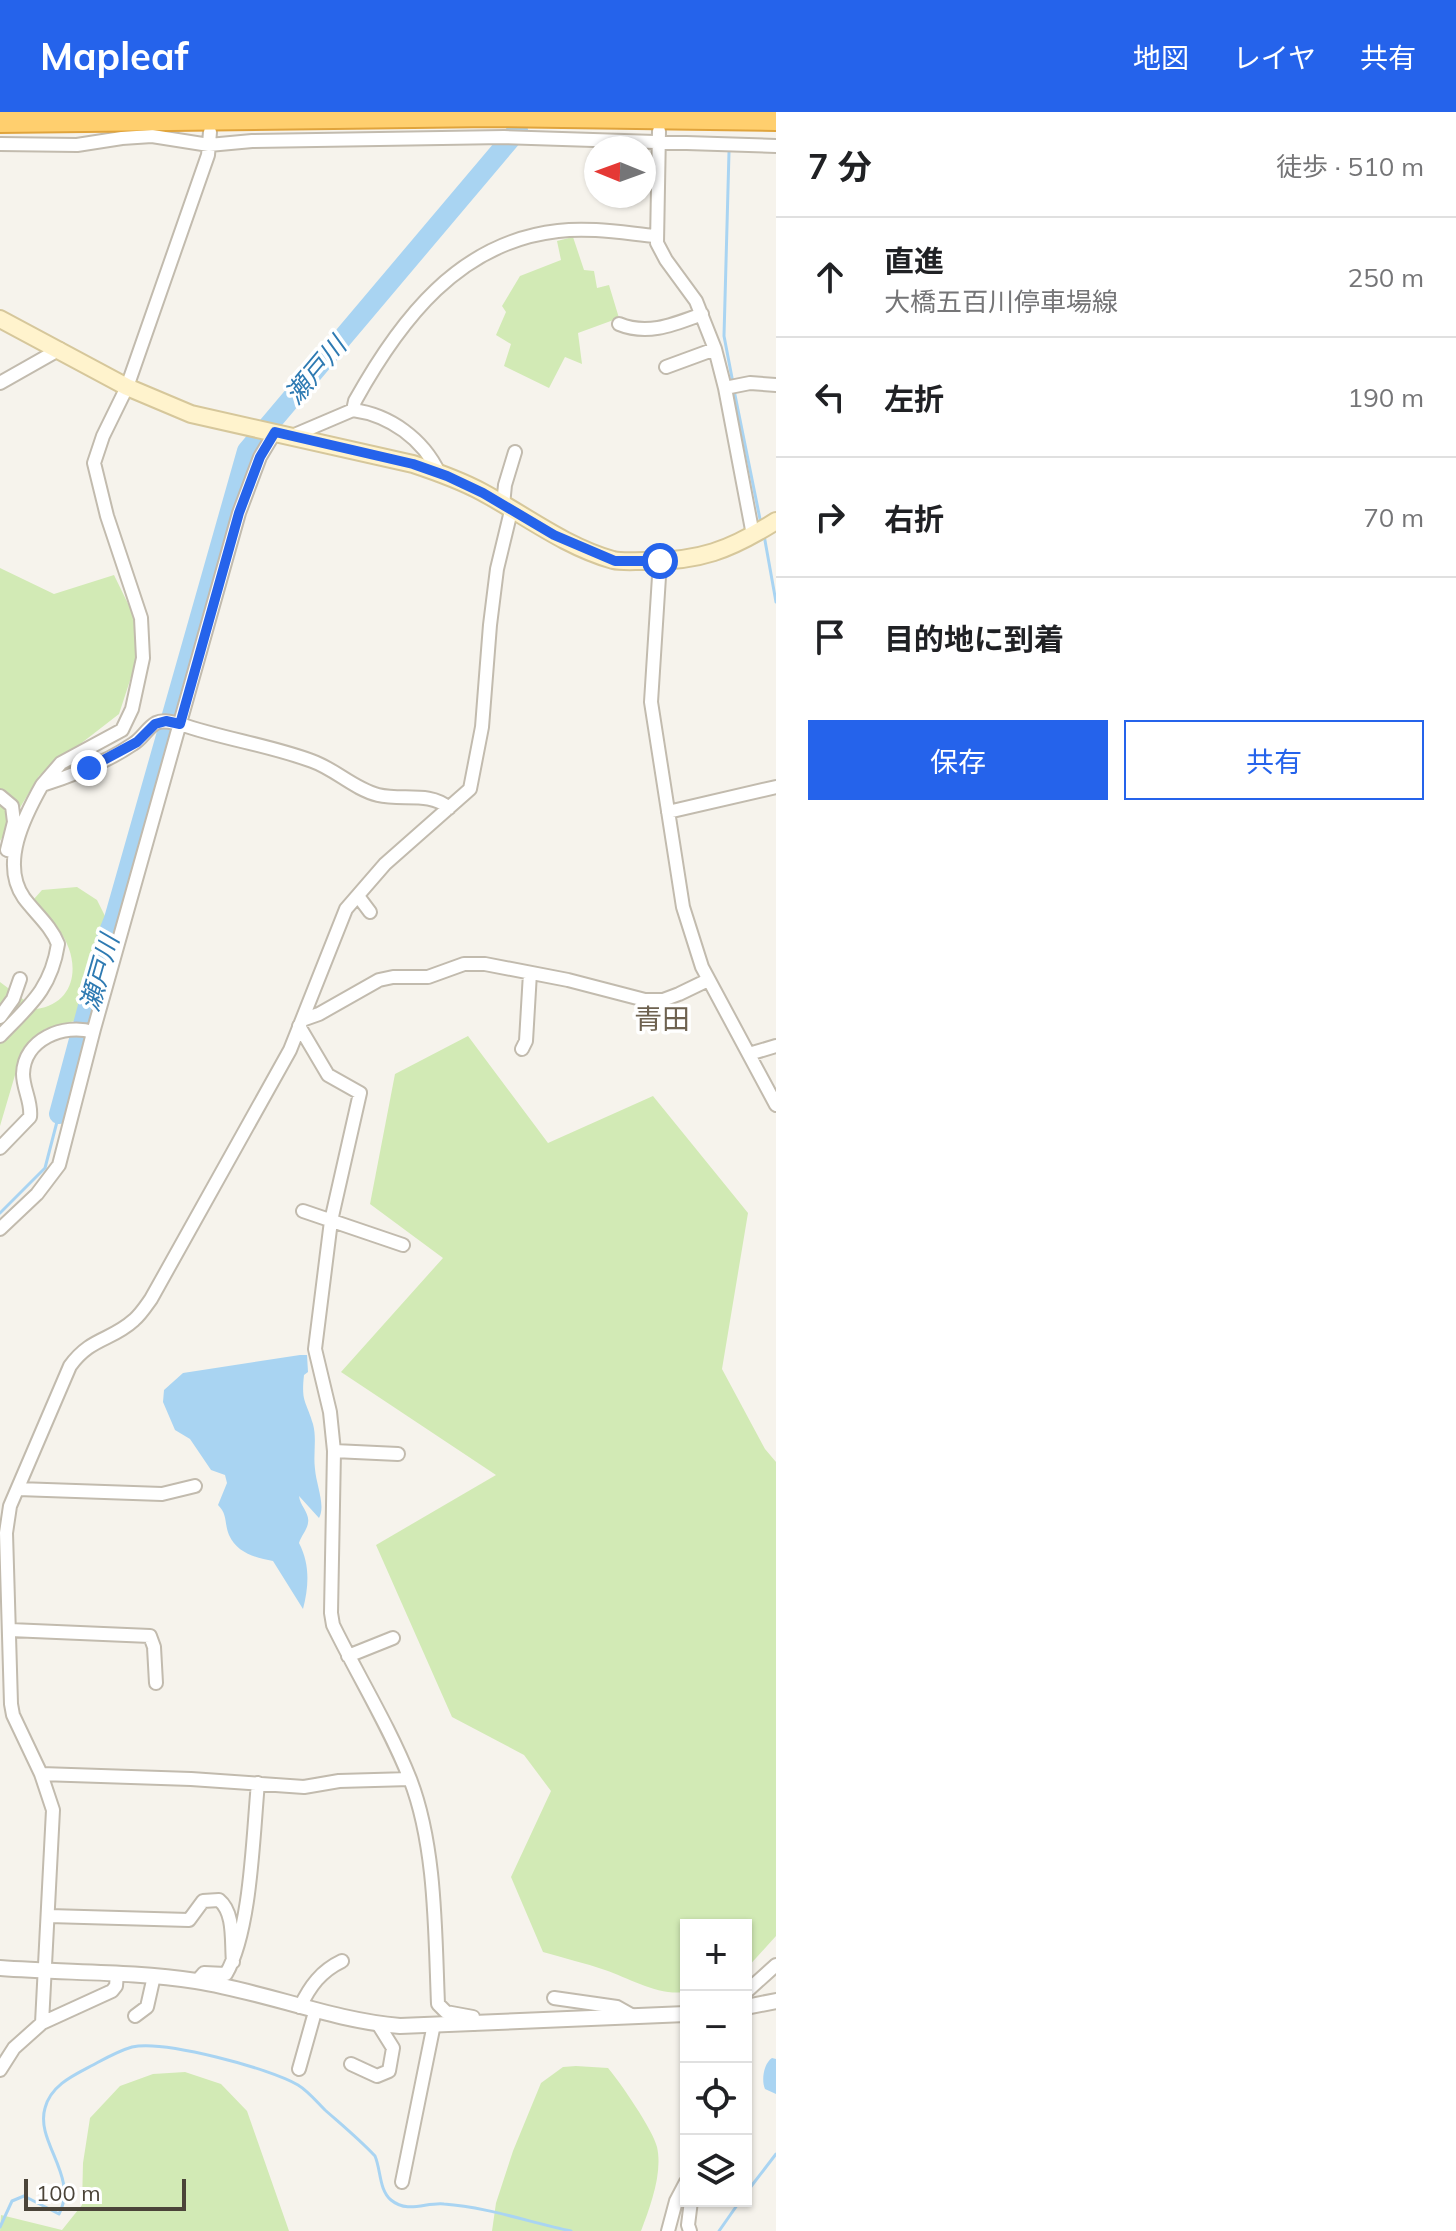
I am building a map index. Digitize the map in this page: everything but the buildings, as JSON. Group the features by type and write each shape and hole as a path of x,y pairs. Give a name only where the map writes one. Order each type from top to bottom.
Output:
{"highway":[{"path":"0,121 493,115 776,119"}],"main road":[{"path":"0,319 127,387 191,414 413,464 439,473 483,493 554,535 615,561 660,561 703,556 723,550 764,529"}],"street":[{"path":"0,144 77,145 152,136 252,141 659,138 776,146"},
{"path":"0,1036 43,990 50,978 58,944 49,927 22,895 12,869 14,852 29,808 42,785 61,763 122,730 132,709 143,658 141,618 107,516 94,463 103,436 127,387 208,155 210,138"},
{"path":"659,138 656,236 661,253 688,288 702,314 731,387 764,529"},
{"path":"353,410 386,349 410,316 438,288 486,251 516,240 559,231 656,236"},
{"path":"619,324 640,330 671,325 702,314"},
{"path":"0,383 60,349"},
{"path":"666,367 715,349"},
{"path":"731,387 776,385"},
{"path":"292,436 353,410 380,416 399,426 432,458 439,473"},
{"path":"0,1229 37,1194 59,1165 173,722 267,431"},
{"path":"42,2023 53,1810 41,1774 13,1715 5,1507 18,1489 70,1366 86,1347 135,1320 151,1299 290,1050 346,909 385,864 470,789 479,746 497,569 507,508 507,478 515,452"},
{"path":"660,561 651,702 683,907 696,953 708,980 776,1105"},
{"path":"42,785 73,776 109,759 137,742 155,724 173,722 310,760 333,769 358,787 376,794 396,798 433,798 449,808"},
{"path":"668,812 776,787"},
{"path":"0,796 12,806 14,822 7,850 14,852"},
{"path":"358,896 370,912"},
{"path":"301,1023 379,980 428,977 470,964 568,980 645,1000 663,1000 708,980"},
{"path":"522,1049 526,1041 530,973"},
{"path":"0,1017 13,999 20,979"},
{"path":"301,1023 328,1075 360,1093 331,1221 315,1349 330,1412 334,1451 330,1546 333,1625 410,1779 420,1811 433,1896 438,2004 446,2012 473,2017 473,2024"},
{"path":"0,1148 30,1117 23,1073 25,1061 42,1038 78,1027 93,1032"},
{"path":"749,1054 776,1046"},
{"path":"303,1211 403,1245"},
{"path":"334,1451 398,1454"},
{"path":"18,1489 162,1494 195,1486"},
{"path":"10,1630 150,1636 154,1647 156,1683"},
{"path":"348,1656 393,1638"},
{"path":"41,1774 304,1787 339,1781 410,1779"},
{"path":"197,1981 204,1973 226,1974 233,1962 246,1905 258,1783"},
{"path":"49,1916 189,1920 203,1901 219,1900 229,1915 233,1962"},
{"path":"299,2069 316,1979 329,1967 342,1961"},
{"path":"747,1991 776,1965"},
{"path":"0,1968 197,1981 308,2010 378,2024 473,2024 680,2014"},
{"path":"0,2070 14,2048 42,2023 112,1991 116,1986 117,1974"},
{"path":"135,2016 147,2007 154,1976"},
{"path":"554,1998 617,2007 636,2017"},
{"path":"752,2006 776,2001"},
{"path":"351,2064 377,2076 389,2071 393,2048 378,2024"},
{"path":"402,2182 434,2024"},
{"path":"668,2231 680,2193"},
{"path":"690,2207 690,2231"}],"green space":[{"path":"573,237 584,270 594,271 597,288 609,285 619,318 578,333 582,364 565,357 549,388 504,366 511,344 496,335 506,312 502,306 520,276 561,260 557,241"},
{"path":"0,568 54,594 114,575 135,618 138,656 119,714 39,776 0,841"},
{"path":"77,887 97,900 107,920 78,1020 45,1029 23,1048 0,1126 0,982 36,1009 61,998 72,978 70,953 58,929 35,905 34,899 42,890"},
{"path":"468,1036 548,1143 653,1096 748,1213 722,1369 765,1449 776,1462 776,1936 752,1962 752,1919 680,1919 680,1993 665,1992 597,1967 543,1952 511,1877 551,1791 524,1755 452,1717 376,1545 496,1475 341,1372 443,1258 370,1204 395,1074"},
{"path":"563,2067 608,2068 636,2106 654,2139 658,2157 657,2179 641,2231 492,2231 496,2203 513,2151 541,2083"},
{"path":"185,2072 221,2084 247,2111 289,2231 0,2231 1,2215 62,2230 82,2205 83,2163 90,2118 120,2086 153,2074"}],"water":[{"path":"307,1355 308,1372 304,1375 303,1391 314,1430 315,1469 321,1507 319,1518 299,1496 308,1519 299,1543 307,1575 303,1609 273,1561 248,1554 232,1541 218,1505 227,1483 225,1475 211,1470 190,1439 175,1430 163,1402 164,1390 183,1373"},
{"path":"772,2058 776,2059 776,2094 765,2089 763,2081 765,2068"}],"waterway":[{"name":"瀬戸川","path":"59,1114 106,939 247,451 518,130"},
{"path":"729,152 724,336 733,383"},
{"path":"734,390 761,524"},
{"path":"764,535 776,602"},
{"path":"0,1213 45,1168 59,1114"},
{"path":"0,2227 12,2201 24,2196 59,2214 64,2200 64,2186 44,2121 45,2108 52,2093 71,2077 112,2055 132,2047 147,2046 216,2057 298,2085 375,2156 384,2191 397,2204 410,2207 437,2204 460,2206 571,2231"},
{"path":"752,2185 776,2154"},
{"path":"719,2231 736,2207"}],"district":[{"name":"青田","path":"662,1018"}],"route":[{"path":"89,768 137,742 155,724 166,721 180,724 247,488 275,432 413,464 447,476 483,493 554,535 615,561 660,561"}]}
